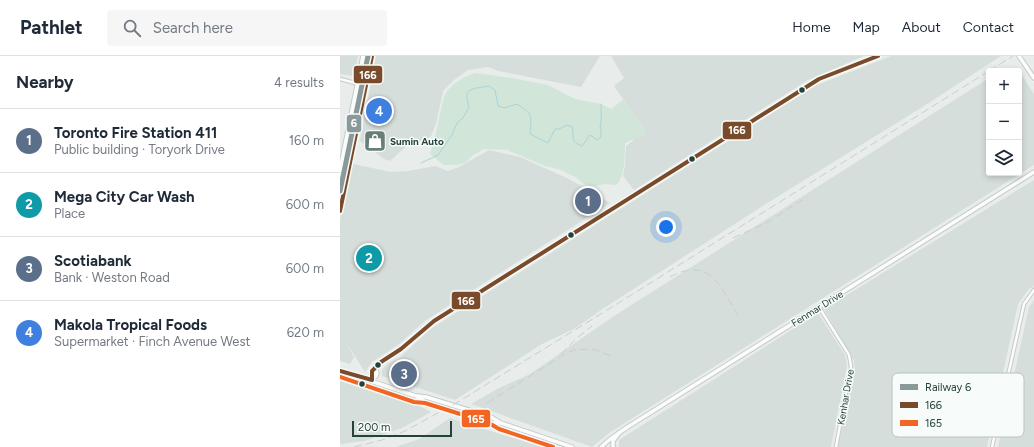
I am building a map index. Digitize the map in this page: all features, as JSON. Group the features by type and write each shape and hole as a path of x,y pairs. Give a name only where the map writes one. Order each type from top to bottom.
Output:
{"street":[{"path":"340,170 363,56"},
{"path":"340,211 372,56"},
{"path":"372,379 377,373 375,368 381,362 401,349 434,321 811,84 878,56"},
{"path":"1019,56 1034,78"},
{"path":"340,79 366,86"},
{"name":"Fenmar Drive","path":"601,447 619,433 1034,172"},
{"path":"1009,373 1024,304 1034,290"},
{"name":"Kenhar Drive","path":"819,306 848,355 852,366 836,447"},
{"path":"340,371 372,379 416,396 425,402 490,423 501,423 572,447"},
{"path":"613,447 613,441 619,433"},
{"path":"992,447 994,437"}],"shaded area":[{"path":"340,56 358,56 354,76 340,74"},
{"path":"376,56 600,56 581,87 498,71 488,67 468,70 454,80 443,91 436,124 431,136 425,141 412,141 390,161 384,159 360,141"},
{"path":"611,56 864,56 808,80 634,190 623,176 626,146 645,131 614,86 624,78"},
{"path":"891,56 1001,56 921,108 777,197 604,308 574,329 542,344 455,400 382,376 382,370 388,363 398,359 432,328 817,85"},
{"path":"1022,76 1034,94 1034,165 1022,173"},
{"path":"986,80 986,176 1017,176 609,433 592,447 471,404 497,389 530,374 614,316"},
{"path":"489,150 520,157 569,179 610,203 426,320 399,344 372,362 365,372 345,341 354,357 350,364 340,361 340,219 353,164 391,172 408,171 435,166 448,171 459,167"},
{"path":"1034,180 1034,286 1029,289 1018,304 1003,373 892,373 892,437 989,437 987,447 838,447 855,371 854,361 824,309"},
{"path":"1034,300 1034,447 998,447 1000,437 1024,437 1024,373 1014,373 1029,307"},
{"path":"818,313 845,355 847,366 831,447 619,447 619,440"},
{"path":"340,380 415,404 431,412 402,428 364,441 340,444"},
{"path":"450,418 543,447 396,447 419,439"}],"green space":[{"path":"476,73 548,85 575,99 601,104 611,109 623,100 641,123 646,134 625,143 623,172 619,182 616,185 605,184 596,186 584,184 575,177 561,170 545,166 507,150 484,149 473,155 465,163 457,165 444,165 430,153 445,96 448,90 455,83"}],"waterway":[{"path":"421,163 438,155 452,135 457,123 463,118 469,107 467,96 470,90 489,86 495,90 498,106 504,108 517,104 530,116 530,134 548,143 555,129 559,129 567,125 572,127 573,138 578,144 582,146 590,135 597,140 601,137 601,104"}],"railway":[{"path":"994,68 1013,56"},
{"path":"354,447 382,440 405,431 458,402 986,73"},
{"path":"733,238 766,223 807,197"},
{"path":"670,277 684,271 695,270 705,272 720,286 739,317"},
{"path":"561,354 578,337 592,326"},
{"path":"487,403 573,350 592,349 613,357"}],"rail line":[{"name":"6","path":"340,191 368,56"}],"transit line":[{"name":"166","path":"340,211 372,56"},
{"name":"166","path":"340,371 372,380 372,371 381,362 401,349 434,321 819,79 878,56"},
{"name":"165","path":"340,377 414,402 425,403 489,423 499,429 553,447"}],"place":[{"name":"Makola Tropical Foods","path":"379,111"},
{"name":"Sumin Auto","path":"375,141"},
{"name":"Toronto Fire Station 411","path":"588,201"},
{"name":"Mega City Car Wash","path":"369,258"},
{"name":"Scotiabank","path":"404,374"}]}
